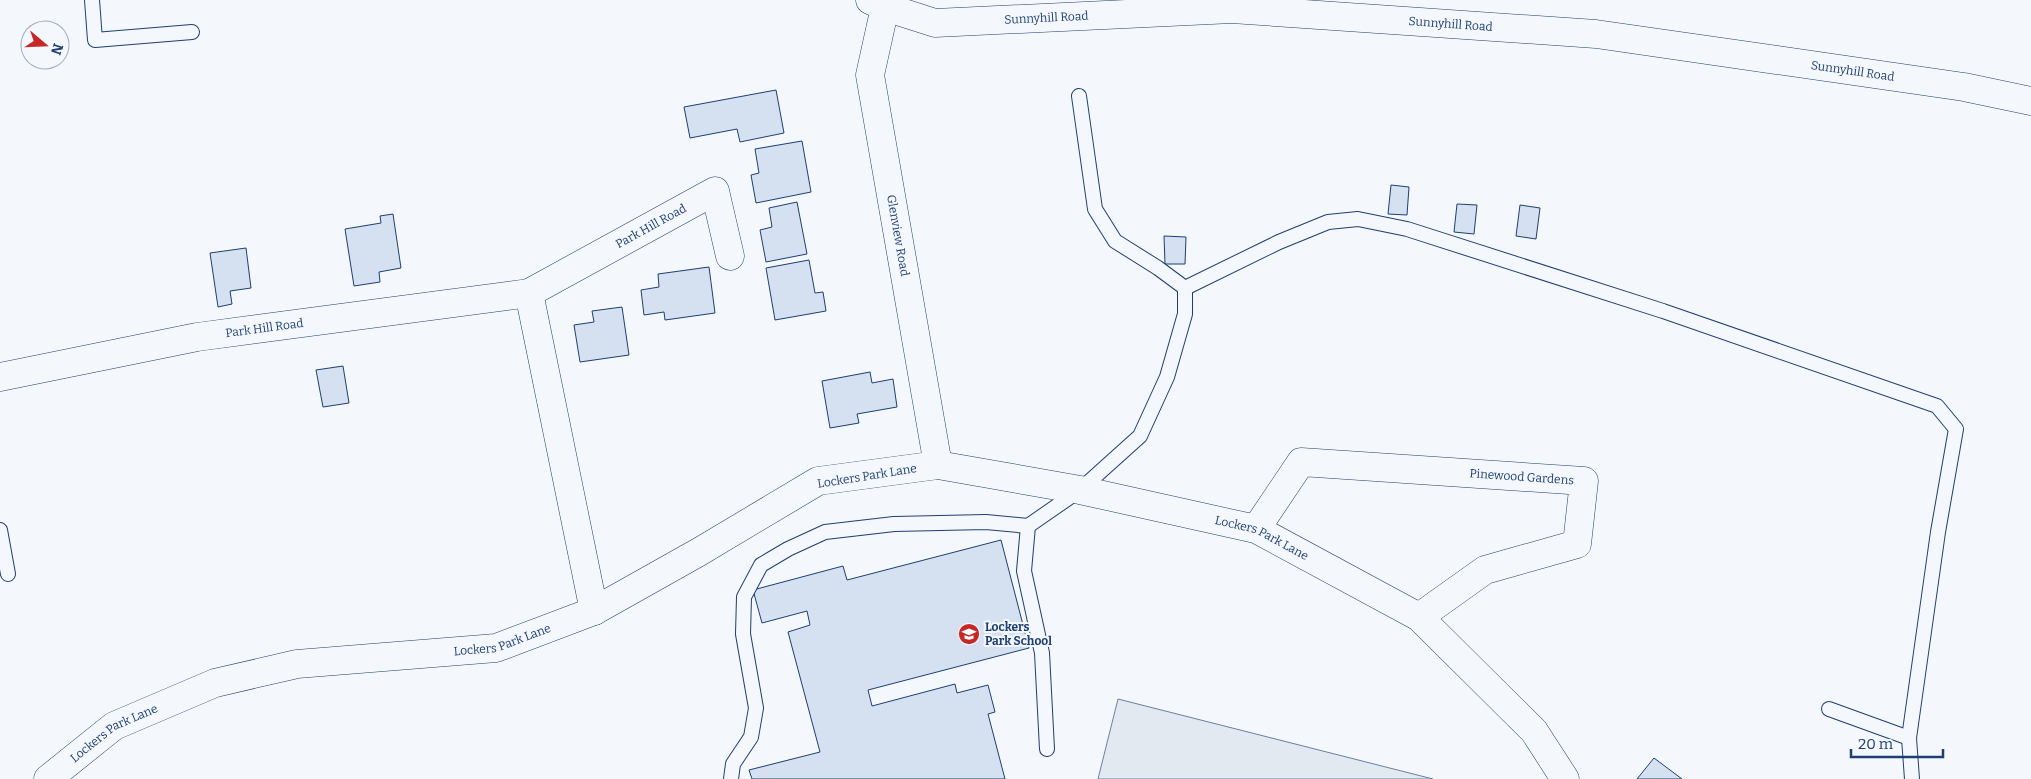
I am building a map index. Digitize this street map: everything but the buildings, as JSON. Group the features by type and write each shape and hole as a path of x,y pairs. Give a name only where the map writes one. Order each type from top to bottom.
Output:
{"street":[{"name":"Sunnyhill Road","path":"878,3 935,23 1232,9 1596,34 1964,87 2031,101"},
{"name":"Glenview Road","path":"878,3 870,75 938,465"},
{"name":"Park Hill Road","path":"0,377 196,337 529,293 715,191 730,256"},
{"path":"529,293 594,611"},
{"name":"Pinewood Gardens","path":"1256,529 1301,462 1584,480 1577,544 1485,570 1419,617"},
{"name":"Lockers Park Lane","path":"48,779 114,726 215,683 297,664 496,648 594,611 699,552 818,481 938,465 1080,490 1256,529 1419,617 1534,731 1566,779"}],"lane":[{"path":"92,0 96,40 192,32"},
{"path":"1079,96 1095,209 1115,240 1185,288"},
{"path":"1185,288 1279,242 1328,222 1358,219 1407,229 1663,310 1937,406 1956,429 1938,532 1909,738 1912,779"},
{"path":"731,779 733,764 751,737 756,708 743,634 744,597 761,565 788,549 825,532 894,524 986,522 1028,526 1080,490 1140,436 1167,377 1185,314 1185,288"},
{"path":"1028,526 1024,571 1042,653 1047,749"},
{"path":"0,530 8,574"},
{"path":"1829,709 1909,738"}],"shaded area":[{"path":"1118,699 1433,779 1098,779"}],"place":[{"name":"Lockers Park School","path":"969,634"}]}
